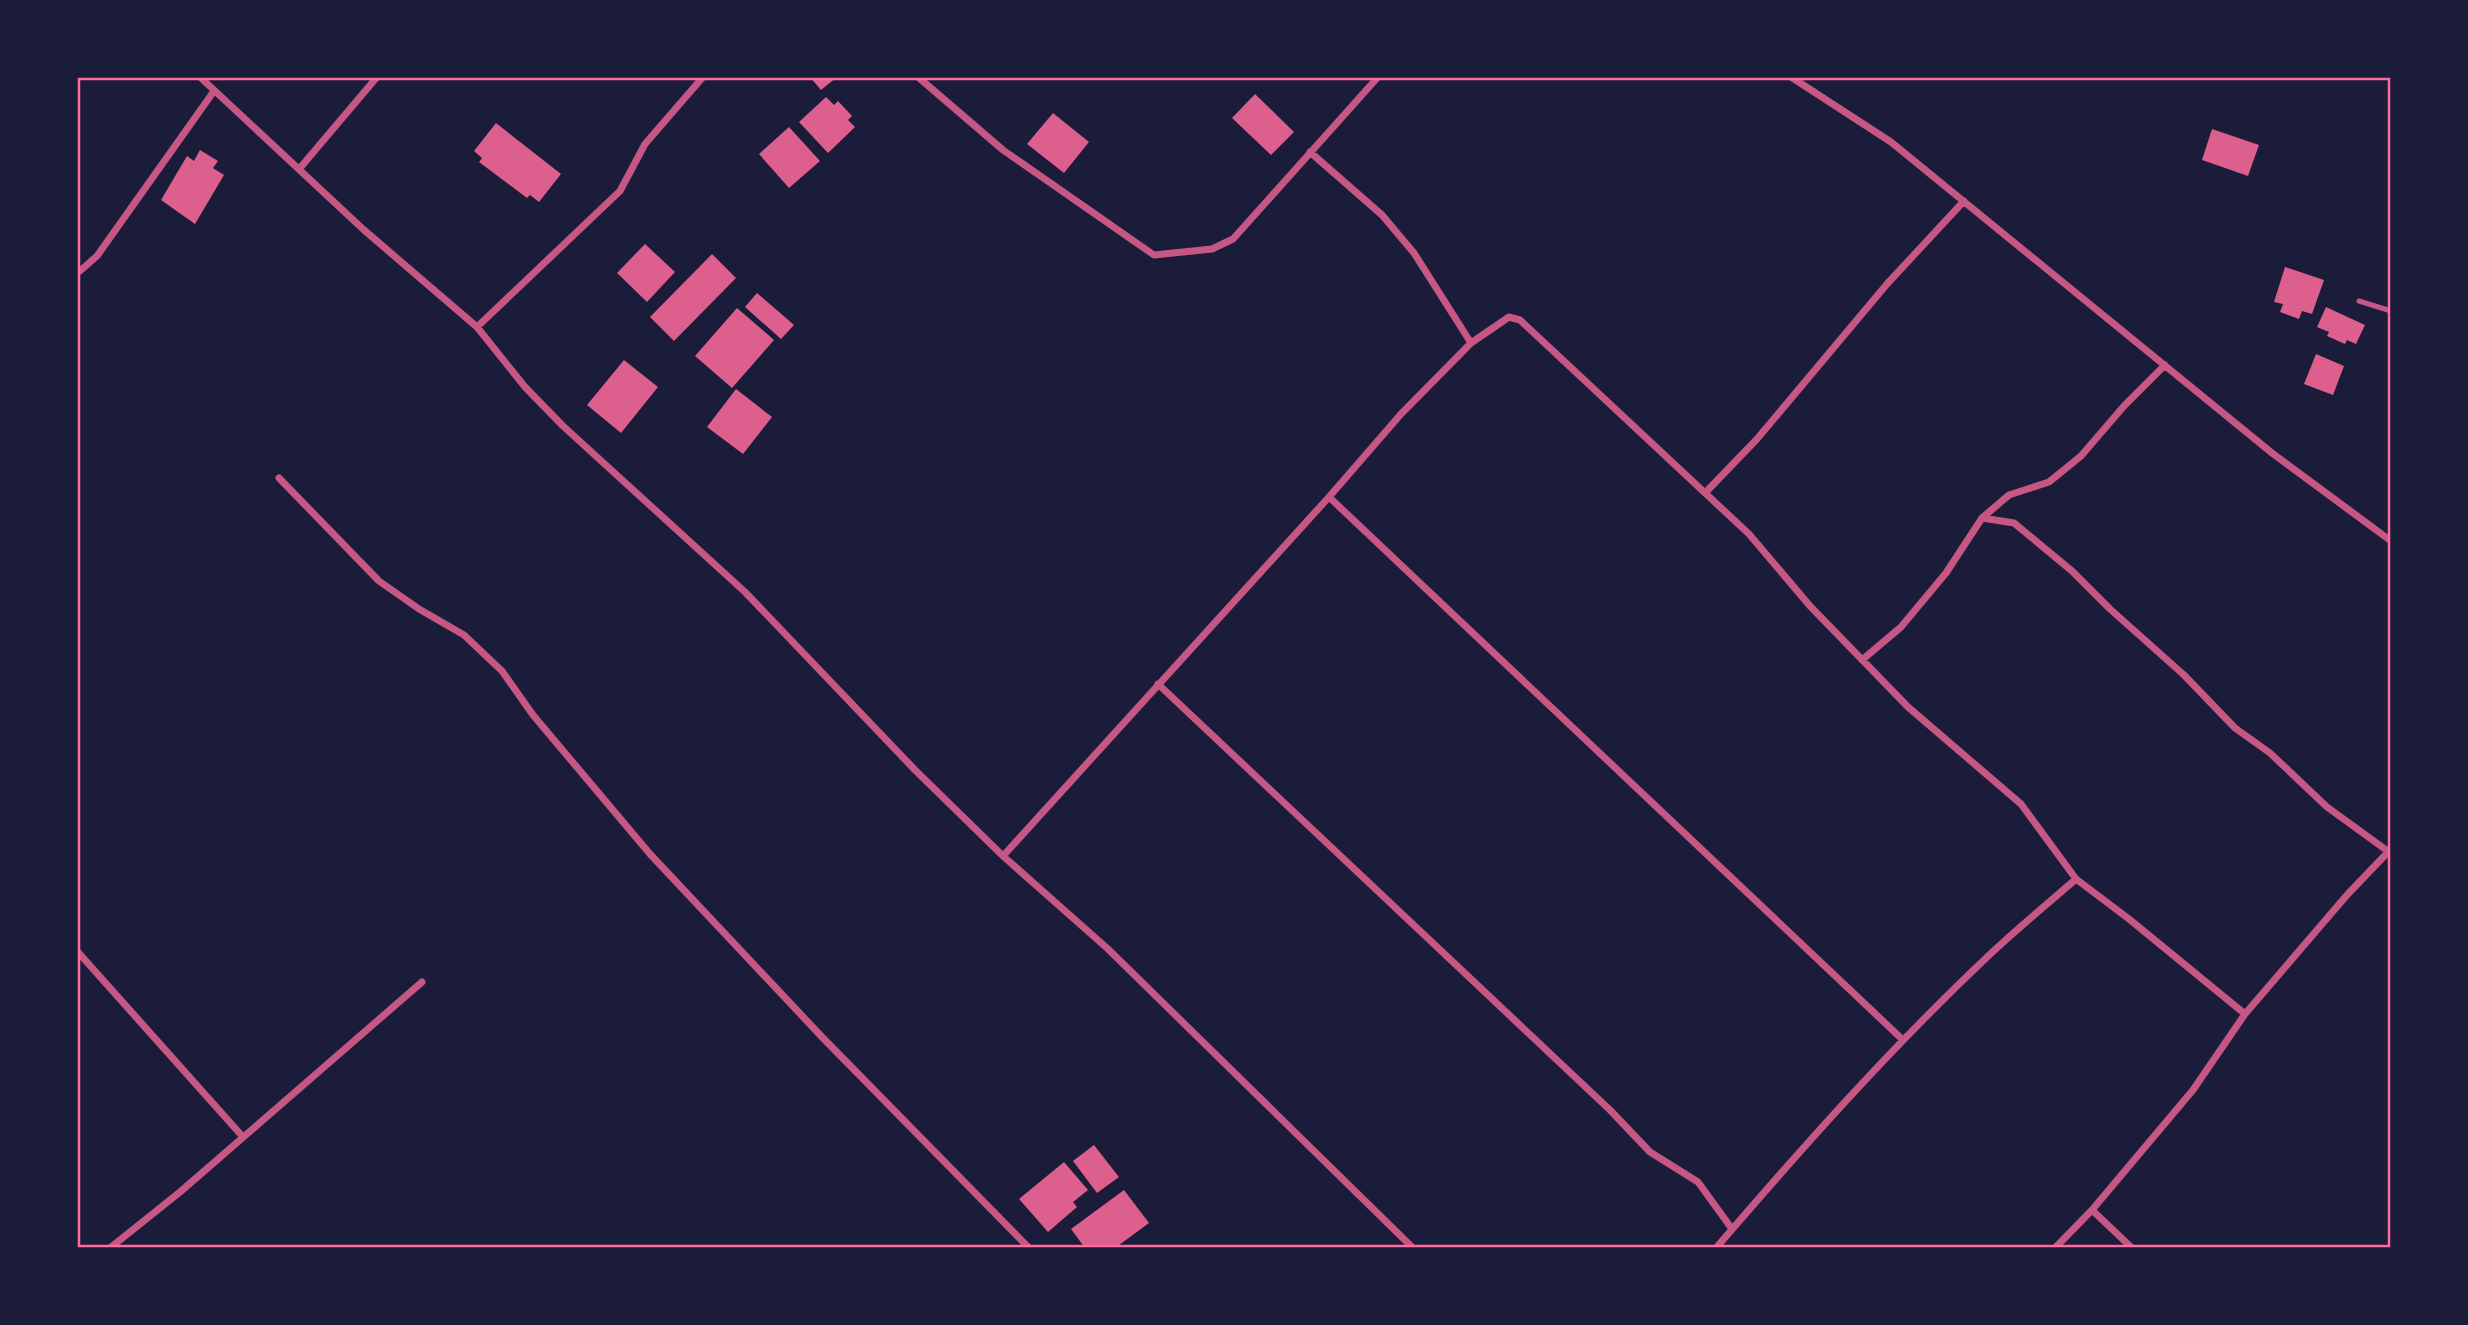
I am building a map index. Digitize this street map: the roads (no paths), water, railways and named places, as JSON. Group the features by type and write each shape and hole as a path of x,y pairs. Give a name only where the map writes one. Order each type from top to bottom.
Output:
{"street":[{"path":"200,77 364,230 477,327 525,387 563,426 745,592 915,770 1003,856 1108,949 1413,1248"},
{"path":"300,168 377,77"},
{"path":"477,327 620,191 645,144 703,77"},
{"path":"918,77 1003,150 1154,255 1212,248 1233,239 1378,77"},
{"path":"1791,77 1891,142 2272,453 2391,541"},
{"path":"77,271 97,256 214,91"},
{"path":"1310,152 1382,215 1414,253 1471,343"},
{"path":"1705,493 1757,439 1887,284 1964,201"},
{"path":"1003,856 1401,414 1471,343 1509,317 1520,320 1749,534 1810,606 1908,706 2021,804 2076,879 2245,1014"},
{"path":"1862,660 1901,627 1946,573 1982,518 2009,495 2049,482 2081,456 2124,406 2165,365"},
{"path":"279,478 379,581 419,609 464,635 502,671 533,715 650,854 822,1037 1029,1248"},
{"path":"1329,497 1903,1040"},
{"path":"1982,518 2014,523 2053,555 2184,676 2235,728 2270,753 2327,807 2390,850 2347,895 2245,1014 2193,1090 2092,1210 2055,1248"},
{"path":"1158,684 1610,1110 1650,1152 1698,1182 1732,1229"},
{"path":"1716,1248 1903,1040 1984,959 2076,879"},
{"path":"77,951 243,1137"},
{"path":"110,1248 180,1192 422,982"},
{"path":"2092,1210 2132,1248"}],"lane":[{"path":"2359,301 2391,311"}]}
